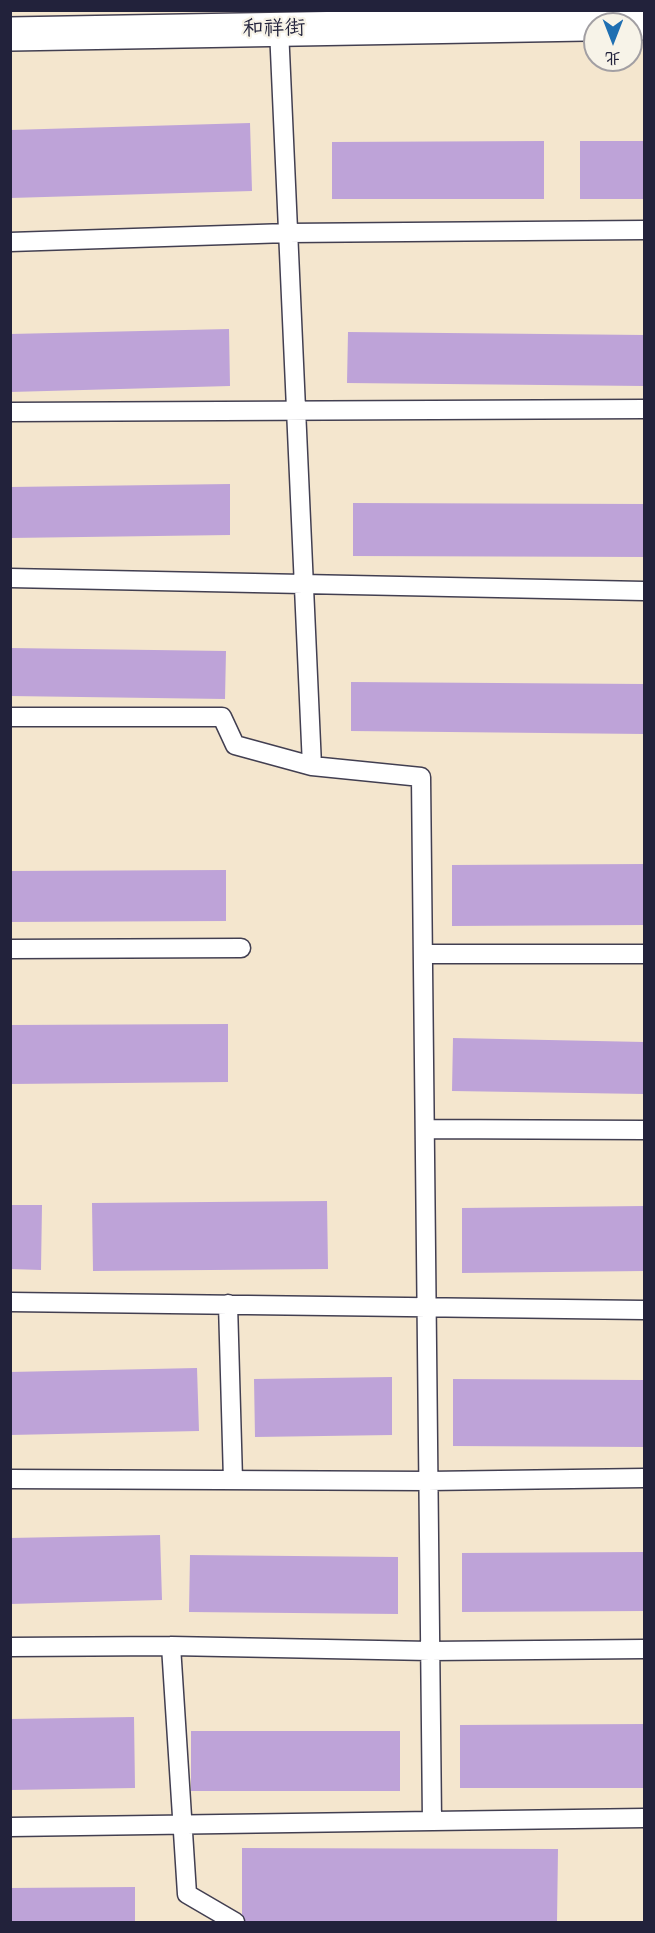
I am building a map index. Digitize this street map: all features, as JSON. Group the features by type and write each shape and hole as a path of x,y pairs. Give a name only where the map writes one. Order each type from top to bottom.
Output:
{"street":[{"name":"和祥街","path":"10,34 279,29 399,19 645,22"}],"lane":[{"path":"279,29 312,766"},
{"path":"10,242 288,232 645,230"},
{"path":"10,412 645,409"},
{"path":"10,578 645,591"},
{"path":"10,717 222,717 235,745 312,766 421,777 432,1821"},
{"path":"10,949 242,948"},
{"path":"423,954 645,954"},
{"path":"424,1129 645,1130"},
{"path":"10,1302 645,1310"},
{"path":"228,1304 233,1480"},
{"path":"10,1479 428,1481 645,1479"},
{"path":"171,1646 187,1894 235,1923"},
{"path":"10,1647 171,1646 430,1651 645,1649"},
{"path":"10,1827 645,1818"}],"building":[{"path":"250,123 252,191 10,198 10,130"},
{"path":"544,141 544,199 332,199 332,142"},
{"path":"580,141 644,141 644,199 580,199"},
{"path":"229,329 230,386 10,392 10,334"},
{"path":"348,332 644,335 644,386 347,383"},
{"path":"230,484 230,535 10,538 10,487"},
{"path":"353,503 644,504 644,557 353,556"},
{"path":"10,648 226,651 225,699 10,696"},
{"path":"351,682 644,684 644,734 351,731"},
{"path":"644,864 644,925 452,926 452,865"},
{"path":"226,870 226,921 10,922 10,871"},
{"path":"228,1024 228,1082 10,1084 10,1025"},
{"path":"453,1038 644,1042 644,1094 452,1091"},
{"path":"327,1201 328,1269 93,1271 92,1203"},
{"path":"10,1205 42,1205 41,1270 10,1269"},
{"path":"644,1206 644,1271 462,1273 462,1208"},
{"path":"197,1368 199,1431 10,1435 10,1372"},
{"path":"392,1377 392,1435 255,1437 254,1379"},
{"path":"453,1379 644,1380 644,1447 453,1446"},
{"path":"160,1535 162,1600 10,1604 10,1538"},
{"path":"644,1552 644,1611 462,1612 462,1553"},
{"path":"190,1555 398,1557 398,1614 189,1612"},
{"path":"134,1717 135,1788 10,1790 10,1719"},
{"path":"644,1724 644,1788 460,1788 460,1725"},
{"path":"191,1731 400,1731 400,1791 191,1791"},
{"path":"242,1848 558,1849 557,1922 242,1922"},
{"path":"135,1887 135,1922 10,1922 10,1888"}]}
